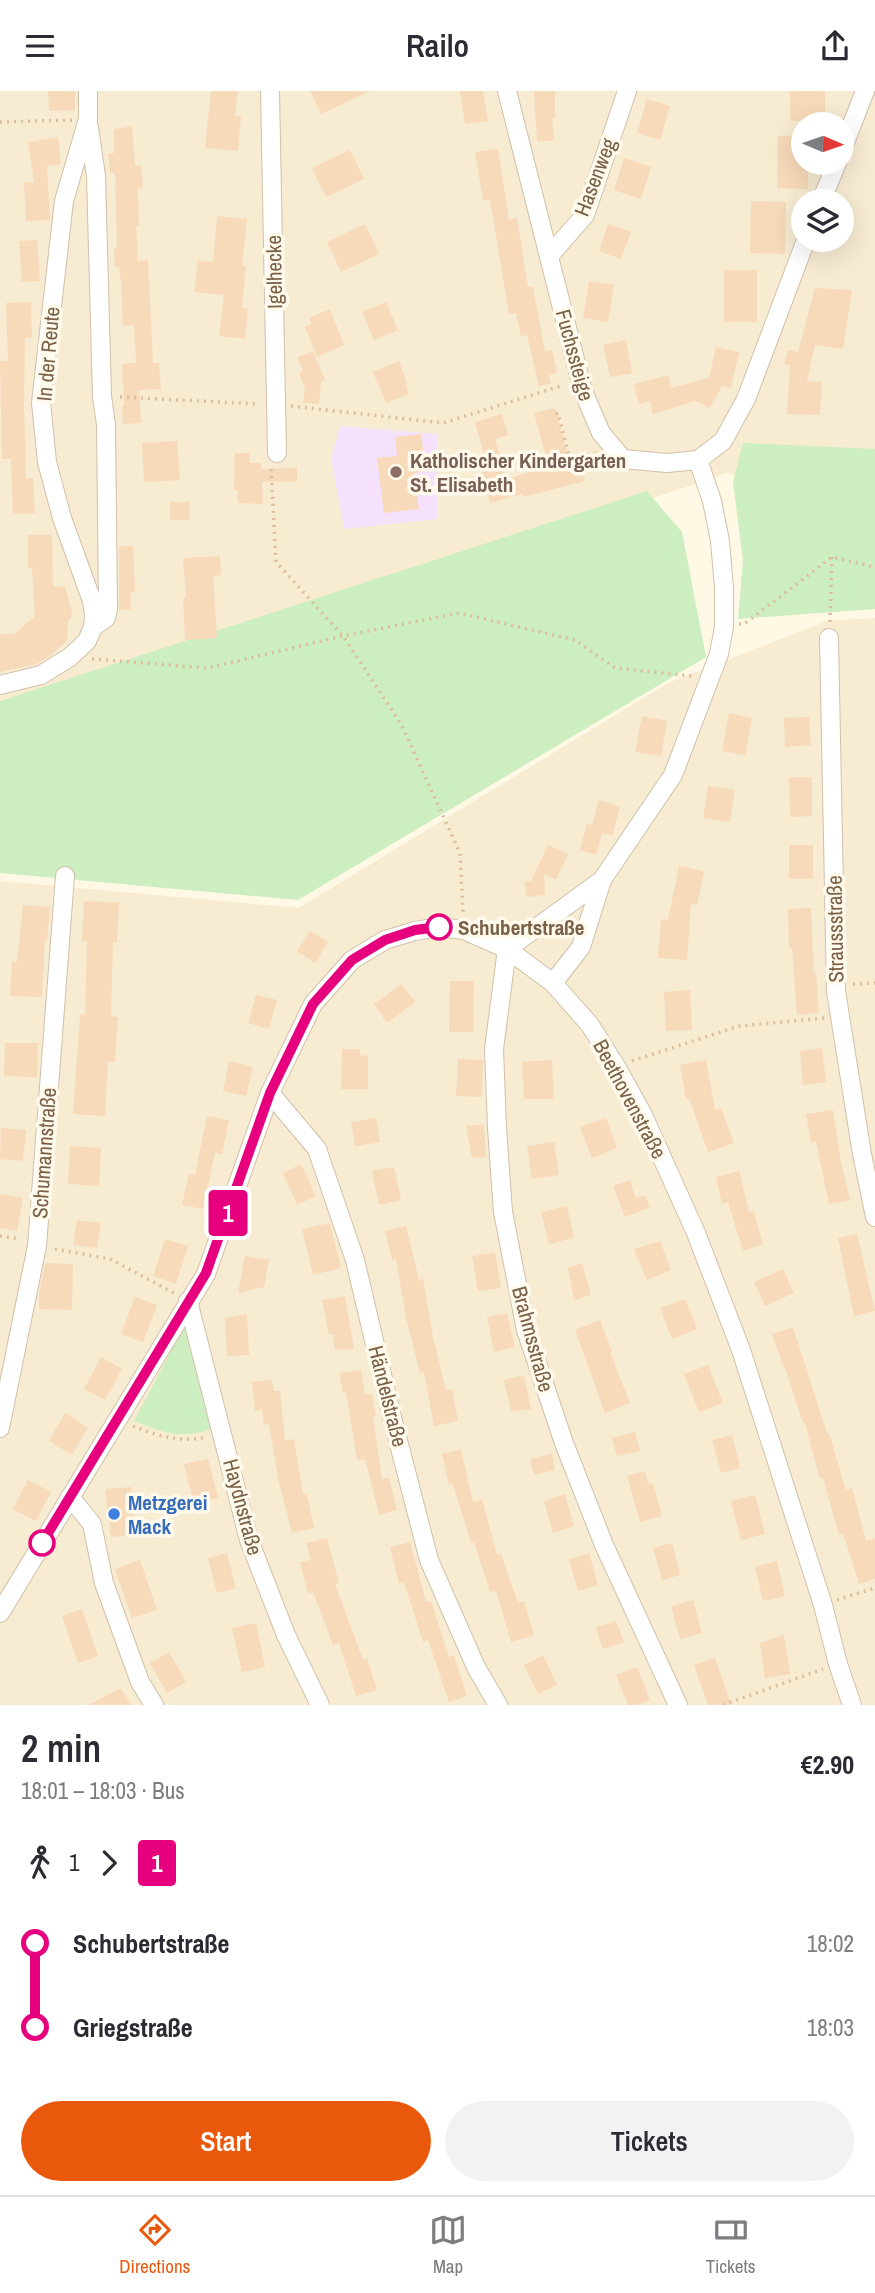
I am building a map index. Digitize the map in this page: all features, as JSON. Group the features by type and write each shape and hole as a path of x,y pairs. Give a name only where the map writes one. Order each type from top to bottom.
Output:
{"street":[{"name":"In der Reute","path":"88,91 88,120 96,176 102,396 106,425 108,609 106,618 93,627"},
{"name":"Igelhecke","path":"270,91 277,453"},
{"name":"Fuchssteige","path":"507,91 583,391 601,433 614,449"},
{"name":"Hasenweg","path":"550,255 585,215 627,91"},
{"path":"854,119 865,91"},
{"name":"In der Reute","path":"0,685 41,675 70,657 87,641 93,627 92,601 62,518 47,462 41,403 64,201 88,120"},
{"path":"614,449 623,459 667,463 698,460 723,441 746,399 801,252"},
{"path":"553,983 581,947 602,880 673,775 719,654 724,628 720,541 712,501 698,460"},
{"name":"Straussstraße","path":"829,638 835,991 875,1217"},
{"name":"Schumannstraße","path":"0,1428 37,1246 65,876"},
{"path":"507,949 602,880"},
{"name":"Beethovenstraße","path":"0,1613 206,1273 270,1093 313,1004 352,960 385,940 415,930 439,927 464,930 507,949 553,983 590,1025 642,1113 696,1233 741,1350 823,1605 852,1705"},
{"name":"Brahmsstraße","path":"507,949 494,1049 497,1128 503,1212 526,1330 564,1443 604,1545 678,1705"},
{"name":"Händelstraße","path":"270,1093 317,1149 355,1260 429,1560 476,1667 498,1705"},
{"name":"Haydnstraße","path":"188,1301 249,1540 285,1635 320,1705"},
{"path":"70,1497 92,1524 104,1583 140,1682 154,1705"}],"path":[{"path":"0,122 88,120"},
{"path":"102,396 277,405 443,423 563,385"},
{"path":"556,414 558,413 570,460"},
{"path":"502,466 531,457 534,469 614,449"},
{"path":"277,453 270,460 276,562 343,636 401,724 460,853 464,930"},
{"path":"744,624 832,558 875,567"},
{"path":"829,638 832,558"},
{"path":"70,657 208,668 343,636 459,613 575,641 615,668 692,676"},
{"path":"855,984 875,983"},
{"path":"629,1062 739,1025 825,1018"},
{"path":"0,1236 16,1238"},
{"path":"37,1246 110,1259 169,1290"},
{"path":"142,1430 171,1439 194,1440 223,1433"},
{"path":"847,1597 875,1588"},
{"path":"723,1705 838,1664"}],"shaded area":[{"path":"0,91 875,91 875,497 727,473 201,650 0,700"},
{"path":"340,426 437,434 437,519 344,529 331,458"},
{"path":"875,618 875,1705 0,1705 0,881 299,908 668,683 827,621"}],"green space":[{"path":"743,443 875,449 875,609 738,619 743,560 733,482"},
{"path":"647,491 682,532 706,657 298,900 0,873 0,701"},
{"path":"189,1317 213,1429 191,1434 173,1434 134,1421"}],"building":[{"path":"48,91 75,91 75,110 49,111"},
{"path":"211,91 238,91 235,116 241,116 238,151 205,148"},
{"path":"310,91 370,91 321,114"},
{"path":"460,91 483,91 488,121 465,124"},
{"path":"534,91 555,91 555,119 552,119 554,140 537,142"},
{"path":"790,91 825,91 825,112 791,112 790,121"},
{"path":"647,99 670,106 660,140 637,133"},
{"path":"132,126 135,166 141,166 143,188 138,189 138,261 148,260 153,363 159,363 161,389 139,390 141,423 123,424 122,364 136,363 134,325 123,326 121,282 119,267 115,267 114,248 117,248 115,173 110,173 108,154 114,153 114,129"},
{"path":"778,136 791,136 791,175 808,175 808,189 777,188"},
{"path":"58,137 61,164 47,166 50,220 26,221 24,183 34,182 28,142"},
{"path":"498,149 509,220 517,218 528,287 533,287 545,352 552,350 557,373 549,375 551,384 539,386 527,335 521,336 516,313 509,314 490,199 483,201 475,152"},
{"path":"350,150 364,179 326,197 312,168"},
{"path":"624,158 651,167 641,199 614,190"},
{"path":"751,201 786,202 785,254 750,253"},
{"path":"217,216 247,219 242,265 246,265 242,308 248,308 245,339 219,336 224,295 194,292 198,260 213,262"},
{"path":"365,224 379,254 341,272 327,242"},
{"path":"608,224 631,232 621,259 599,251"},
{"path":"37,240 40,281 22,282 19,241"},
{"path":"724,270 757,270 757,322 724,322"},
{"path":"589,281 614,285 608,322 583,318"},
{"path":"815,288 852,290 843,349 815,345 807,381 822,382 820,415 787,414 790,365 784,364 788,350 798,352"},
{"path":"31,302 32,338 25,338 24,406 26,479 33,478 35,513 13,514 11,459 2,459 0,361 8,361 6,303"},
{"path":"386,302 398,330 374,340 362,312"},
{"path":"330,309 344,345 317,357 305,327 312,324 309,318"},
{"path":"626,340 632,373 610,377 603,345"},
{"path":"716,347 739,352 731,388 722,386 710,408 695,401 653,414 650,401 639,404 634,384 668,375 671,388 709,378"},
{"path":"313,351 325,380 321,382 319,404 303,403 305,389 299,373 303,371 297,358"},
{"path":"399,361 409,394 386,403 373,372"},
{"path":"555,408 570,462 579,460 585,481 490,503 477,456 484,454 475,422 502,414 508,435 495,439 506,479 549,467 534,413"},
{"path":"421,434 426,471 414,473 419,509 384,513 377,458 397,456 395,437"},
{"path":"177,441 180,480 144,482 142,443"},
{"path":"235,453 250,453 250,463 261,463 261,469 297,468 297,482 262,482 263,504 238,503 237,490 234,490"},
{"path":"170,502 190,502 189,520 170,520"},
{"path":"28,535 52,535 53,587 65,586 73,616 68,621 67,641 50,656 37,664 0,672 0,634 14,634 35,616 32,568 28,568"},
{"path":"119,546 133,546 135,592 130,593 131,610 119,610"},
{"path":"220,556 221,575 213,576 217,638 185,640 183,558"},
{"path":"729,713 752,718 745,755 722,751"},
{"path":"642,716 667,721 661,756 635,752"},
{"path":"809,717 811,745 785,747 784,718"},
{"path":"789,777 812,777 812,816 790,817"},
{"path":"708,786 735,790 730,822 703,818"},
{"path":"599,800 620,807 612,836 602,833 596,855 580,850 587,823 592,825"},
{"path":"548,845 568,854 556,880 544,874 545,895 526,897 525,881 531,881"},
{"path":"789,845 813,845 813,879 789,879"},
{"path":"679,866 704,871 697,905 691,904 687,960 658,958 661,919 668,920"},
{"path":"84,901 119,903 117,943 113,942 111,1016 118,1017 115,1062 108,1061 105,1116 73,1114 80,1015 85,1015 87,941 82,941"},
{"path":"23,905 50,907 42,997 10,996 12,961 17,962"},
{"path":"811,908 819,1013 797,1015 792,948 789,948 788,909"},
{"path":"310,931 328,942 315,963 297,951"},
{"path":"450,981 474,981 473,1032 449,1032"},
{"path":"401,984 415,1002 387,1023 374,1004"},
{"path":"690,990 692,1030 666,1031 664,992"},
{"path":"256,995 277,1000 269,1029 248,1023"},
{"path":"5,1043 38,1043 37,1077 4,1076"},
{"path":"822,1048 826,1082 803,1085 800,1051"},
{"path":"342,1049 360,1049 360,1055 368,1056 368,1089 341,1089"},
{"path":"458,1059 483,1060 482,1097 456,1096"},
{"path":"552,1060 554,1099 524,1099 522,1062"},
{"path":"706,1060 715,1110 721,1108 734,1143 708,1152 689,1098 686,1099 680,1065"},
{"path":"229,1061 253,1067 246,1096 223,1091"},
{"path":"833,1110 850,1200 829,1204 816,1142 811,1143 806,1114"},
{"path":"207,1116 229,1120 222,1154 215,1153 203,1209 182,1205 189,1174 195,1175"},
{"path":"376,1118 380,1142 355,1146 351,1122"},
{"path":"606,1118 617,1148 592,1158 580,1127"},
{"path":"484,1124 486,1157 472,1158 466,1126"},
{"path":"1,1128 26,1130 23,1161 0,1159"},
{"path":"554,1142 559,1175 532,1179 527,1146"},
{"path":"70,1146 101,1148 99,1186 68,1184"},
{"path":"301,1164 316,1196 297,1205 283,1173"},
{"path":"394,1167 401,1200 379,1205 372,1171"},
{"path":"739,1171 749,1212 753,1211 763,1244 743,1251 728,1202 722,1204 716,1177"},
{"path":"630,1180 635,1198 645,1195 650,1207 625,1217 613,1186"},
{"path":"0,1194 23,1198 17,1231 0,1228"},
{"path":"567,1206 574,1238 549,1244 541,1212"},
{"path":"77,1220 101,1223 97,1248 73,1245"},
{"path":"330,1223 341,1268 313,1275 302,1229"},
{"path":"406,1226 419,1280 423,1279 446,1390 452,1389 458,1421 434,1426 424,1372 420,1373 406,1317 396,1259 392,1260 385,1231"},
{"path":"857,1234 875,1311 854,1316 838,1238"},
{"path":"165,1239 188,1246 176,1284 153,1276"},
{"path":"660,1241 671,1270 647,1280 634,1249"},
{"path":"495,1252 501,1288 478,1291 472,1256"},
{"path":"245,1256 269,1260 264,1287 238,1293"},
{"path":"45,1263 73,1264 72,1310 39,1309"},
{"path":"582,1263 591,1295 574,1300 568,1268"},
{"path":"783,1269 794,1293 765,1306 754,1282"},
{"path":"345,1296 354,1349 335,1350 322,1300"},
{"path":"135,1297 157,1305 143,1342 121,1334"},
{"path":"685,1299 697,1329 672,1339 660,1308"},
{"path":"507,1313 515,1347 494,1352 487,1317"},
{"path":"247,1314 249,1355 227,1356 225,1318"},
{"path":"600,1320 630,1403 605,1413 575,1330"},
{"path":"793,1327 846,1490 852,1488 866,1541 875,1538 875,1579 859,1584 843,1533 839,1535 805,1423 772,1334"},
{"path":"101,1357 122,1369 105,1400 84,1389"},
{"path":"708,1365 723,1403 699,1412 684,1374"},
{"path":"361,1370 365,1395 372,1394 382,1479 389,1478 397,1510 379,1515 365,1459 357,1460 346,1392 343,1393 339,1373"},
{"path":"524,1375 531,1409 511,1412 504,1380"},
{"path":"272,1380 274,1391 280,1391 285,1440 294,1439 303,1494 307,1494 314,1528 292,1533 278,1478 269,1424 264,1425 262,1410 255,1411 252,1382"},
{"path":"65,1413 88,1428 72,1455 49,1441"},
{"path":"635,1432 640,1451 617,1456 612,1438"},
{"path":"732,1435 740,1468 721,1473 712,1440"},
{"path":"461,1449 473,1502 482,1499 497,1555 501,1554 518,1603 524,1601 534,1635 511,1642 496,1591 490,1592 453,1484 449,1485 442,1454"},
{"path":"552,1454 555,1470 534,1475 530,1459"},
{"path":"208,1459 218,1498 194,1504 184,1464"},
{"path":"645,1471 648,1484 653,1483 662,1516 640,1522 627,1476"},
{"path":"28,1480 51,1492 36,1521 13,1509"},
{"path":"131,1487 136,1534 111,1537 105,1489"},
{"path":"565,1494 574,1526 553,1533 544,1501"},
{"path":"755,1495 765,1534 741,1540 731,1501"},
{"path":"327,1538 339,1583 335,1584 363,1660 367,1659 377,1690 356,1696 339,1643 333,1645 313,1592 308,1594 300,1562 311,1560 306,1543"},
{"path":"410,1542 426,1602 431,1601 449,1657 454,1655 467,1696 449,1702 428,1640 423,1642 404,1582 399,1584 390,1547"},
{"path":"672,1543 680,1575 662,1580 653,1548"},
{"path":"227,1553 236,1588 217,1593 208,1558"},
{"path":"589,1553 598,1585 578,1591 569,1559"},
{"path":"140,1560 157,1610 132,1618 115,1569"},
{"path":"777,1561 785,1596 763,1601 755,1567"},
{"path":"693,1600 702,1633 680,1639 671,1606"},
{"path":"82,1609 98,1656 78,1663 62,1616"},
{"path":"616,1621 624,1642 603,1649 596,1629"},
{"path":"256,1623 265,1667 242,1672 232,1628"},
{"path":"784,1635 790,1674 765,1678 760,1643"},
{"path":"169,1652 186,1682 167,1693 150,1663"},
{"path":"543,1655 557,1685 538,1694 524,1665"},
{"path":"715,1658 731,1705 708,1705 694,1665"},
{"path":"637,1667 650,1700 628,1705 616,1675"},
{"path":"121,1688 131,1705 89,1705"}],"bus line":[{"name":"1","path":"42,1543 206,1273 270,1093 313,1004 352,960 385,940 415,930 439,927"}],"place":[{"name":"Katholischer Kindergarten St. Elisabeth","path":"396,472"},
{"name":"Schubertstraße","path":"439,927"},
{"name":"Metzgerei Mack","path":"114,1514"}]}
